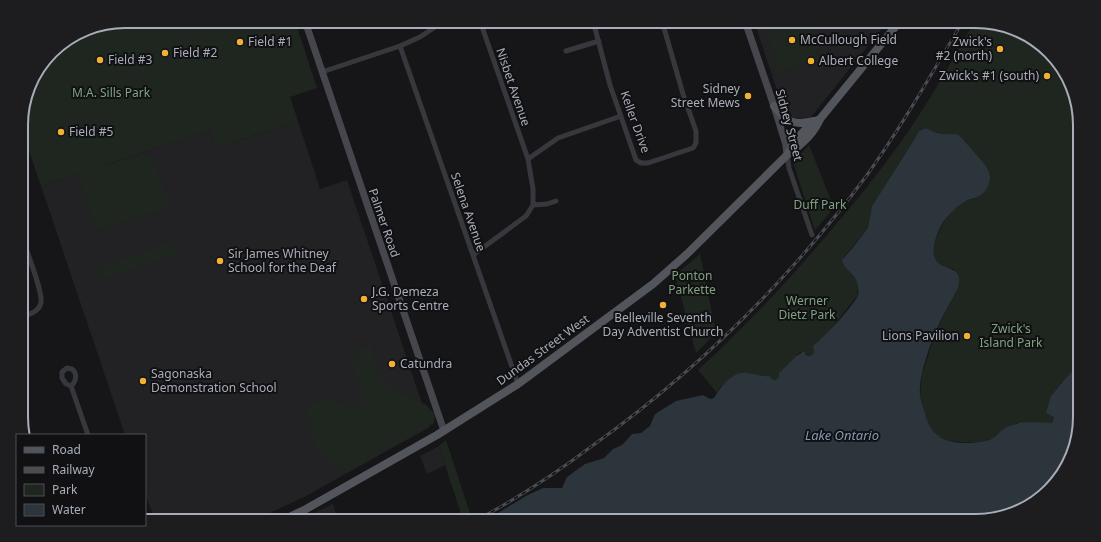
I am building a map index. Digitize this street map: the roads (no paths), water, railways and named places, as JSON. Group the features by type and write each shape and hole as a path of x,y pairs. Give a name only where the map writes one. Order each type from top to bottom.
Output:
{"main road":[{"name":"Dundas Street West","path":"295,514 444,431 518,384 653,284 687,254 787,155 792,145 817,120 894,28"},
{"path":"774,106 783,116 796,123 817,120"}],"street":[{"name":"Palmer Road","path":"307,28 444,431"},
{"path":"322,72 400,46 420,37 434,28"},
{"name":"Nisbet Avenue","path":"482,28 528,159 533,189 533,205"},
{"name":"Keller Drive","path":"595,28 610,84 636,160 641,164 693,148 696,143 696,131 683,94 664,28"},
{"name":"Sidney Street","path":"747,28 774,106 786,145 789,168 812,235"},
{"path":"566,51 599,41"},
{"name":"Selena Avenue","path":"400,46 518,384"},
{"path":"528,159 558,138 621,116"},
{"path":"473,255 526,216 533,205 547,204 556,201"},
{"path":"28,256 40,293 41,304 35,312 28,315"},
{"path":"71,386 88,434"}],"water":[{"name":"Lake Ontario","path":"926,128 940,134 959,135 985,165 989,172 990,179 985,191 979,196 968,200 955,209 940,227 938,232 934,247 934,257 938,263 955,271 959,276 959,283 932,340 924,364 920,396 926,418 930,427 940,437 953,442 965,443 989,440 1009,426 1020,423 1052,423 1054,417 1046,413 1051,396 1073,371 1073,423 1068,448 1057,471 1040,490 1030,498 1007,509 982,514 496,514 526,496 543,488 562,488 567,477 585,464 604,458 613,449 622,445 632,434 641,433 650,426 655,414 676,401 703,395 710,399 714,398 728,380 737,374 748,373 770,376 772,379 776,380 779,377 779,373 795,357 804,351 806,355 810,356 814,353 813,346 845,314 858,295 856,279 845,267 842,260 868,228 872,206 919,131"}],"railway":[{"path":"487,514 550,476 631,417 705,355 774,287 806,251 867,175 905,118 959,28"}],"place":[{"name":"McCullough Field","path":"792,40"},
{"name":"Field #1","path":"240,42"},
{"name":"Zwick's #2 (north)","path":"1000,49"},
{"name":"Field #2","path":"165,53"},
{"name":"Field #3","path":"100,60"},
{"name":"Albert College","path":"811,61"},
{"name":"Zwick's #1 (south)","path":"1047,76"},
{"name":"Sidney Street Mews","path":"748,96"},
{"name":"Field #5","path":"61,132"},
{"name":"Sir James Whitney School for the Deaf","path":"220,261"},
{"name":"J.G. Demeza Sports Centre","path":"364,299"},
{"name":"Belleville Seventh Day Adventist Church","path":"663,305"},
{"name":"Lions Pavilion","path":"967,336"},
{"name":"Catundra","path":"392,364"},
{"name":"Sagonaska Demonstration School","path":"143,381"}],"park label":[{"name":"M.A. Sills Park","path":"111,93"},
{"name":"Duff Park","path":"820,205"},
{"name":"Ponton Parkette","path":"692,283"},
{"name":"Werner Dietz Park","path":"807,308"},
{"name":"Zwick's Island Park","path":"1011,336"}]}
